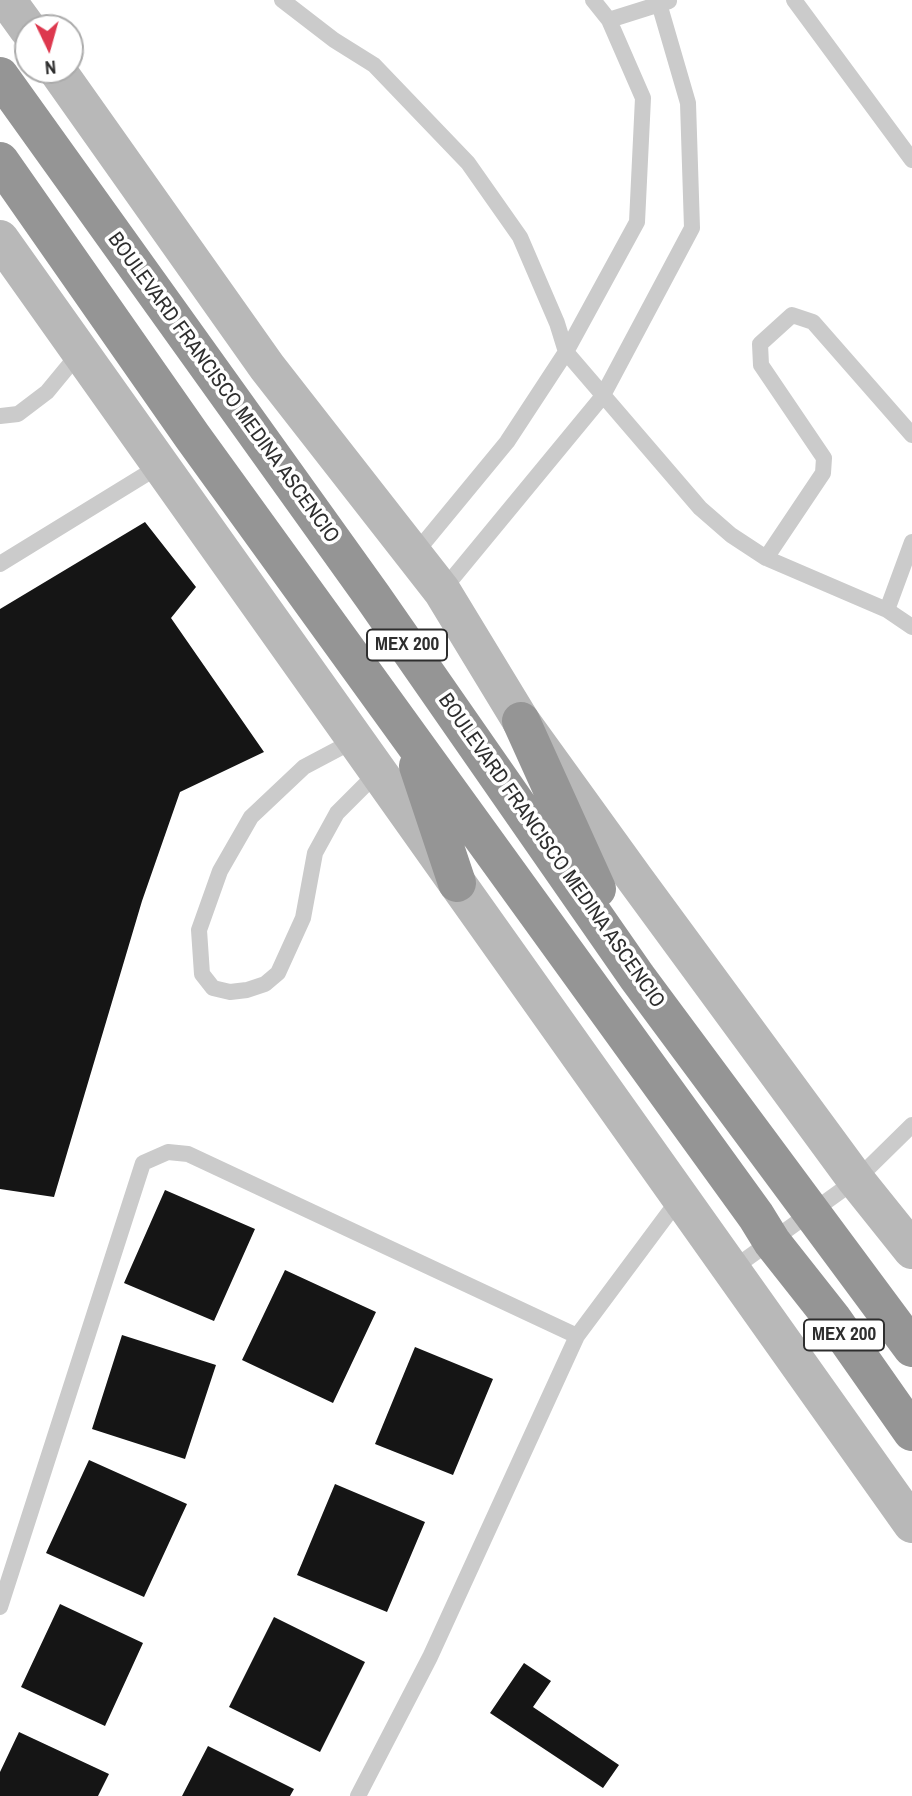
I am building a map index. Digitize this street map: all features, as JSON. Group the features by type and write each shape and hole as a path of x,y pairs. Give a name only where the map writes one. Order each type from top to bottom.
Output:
{"highway":[{"name":"BOULEVARD FRANCISCO MEDINA ASCENCIO","path":"0,76 373,597 637,977 912,1348"},
{"name":"MEX 200","path":"0,161 772,1242 832,1318 912,1432"},
{"path":"0,209 80,276"},
{"path":"521,721 637,977"},
{"path":"406,731 457,883"}],"main road":[{"path":"67,84 267,367 442,591 521,721 856,1180 912,1250"},
{"path":"0,239 912,1524"}],"lane":[{"path":"282,0 334,40 374,65 468,163 520,237 557,323 566,352 700,508 732,535 766,558 887,610 912,626"},
{"path":"413,556 507,442 566,352 637,222 643,98 609,20 593,0"},
{"path":"794,0 912,160"},
{"path":"442,591 602,397 692,228 688,103 664,1 609,20"},
{"path":"766,558 823,473 824,458 761,365 760,344 792,314 813,322 912,435"},
{"path":"0,416 18,414 47,391 80,352"},
{"path":"0,564 161,465"},
{"path":"887,610 912,542"},
{"path":"355,740 304,766 251,817 220,871 199,930 202,974 213,988 230,992 247,990 265,984 278,973 303,918 315,853 337,813 377,772"},
{"path":"731,1270 856,1180 912,1125"},
{"path":"0,1606 143,1163 168,1152 188,1154 577,1336"},
{"path":"358,1796 430,1657 577,1336 679,1199"}],"building":[{"path":"145,522 196,587 171,618 264,752 180,792 142,901 54,1197 0,1189 0,609"},
{"path":"165,1190 255,1229 214,1321 124,1283"},
{"path":"285,1270 376,1312 333,1403 242,1360"},
{"path":"122,1335 216,1365 185,1459 92,1429"},
{"path":"415,1347 493,1379 453,1475 375,1444"},
{"path":"89,1460 187,1504 144,1597 46,1553"},
{"path":"335,1484 425,1522 387,1612 297,1575"},
{"path":"60,1604 143,1643 105,1726 21,1687"},
{"path":"274,1617 365,1662 320,1752 229,1707"},
{"path":"524,1663 551,1681 533,1707 619,1765 603,1788 490,1713"},
{"path":"19,1732 109,1774 98,1796 0,1796 0,1772"},
{"path":"208,1746 294,1789 290,1796 182,1796"}]}
